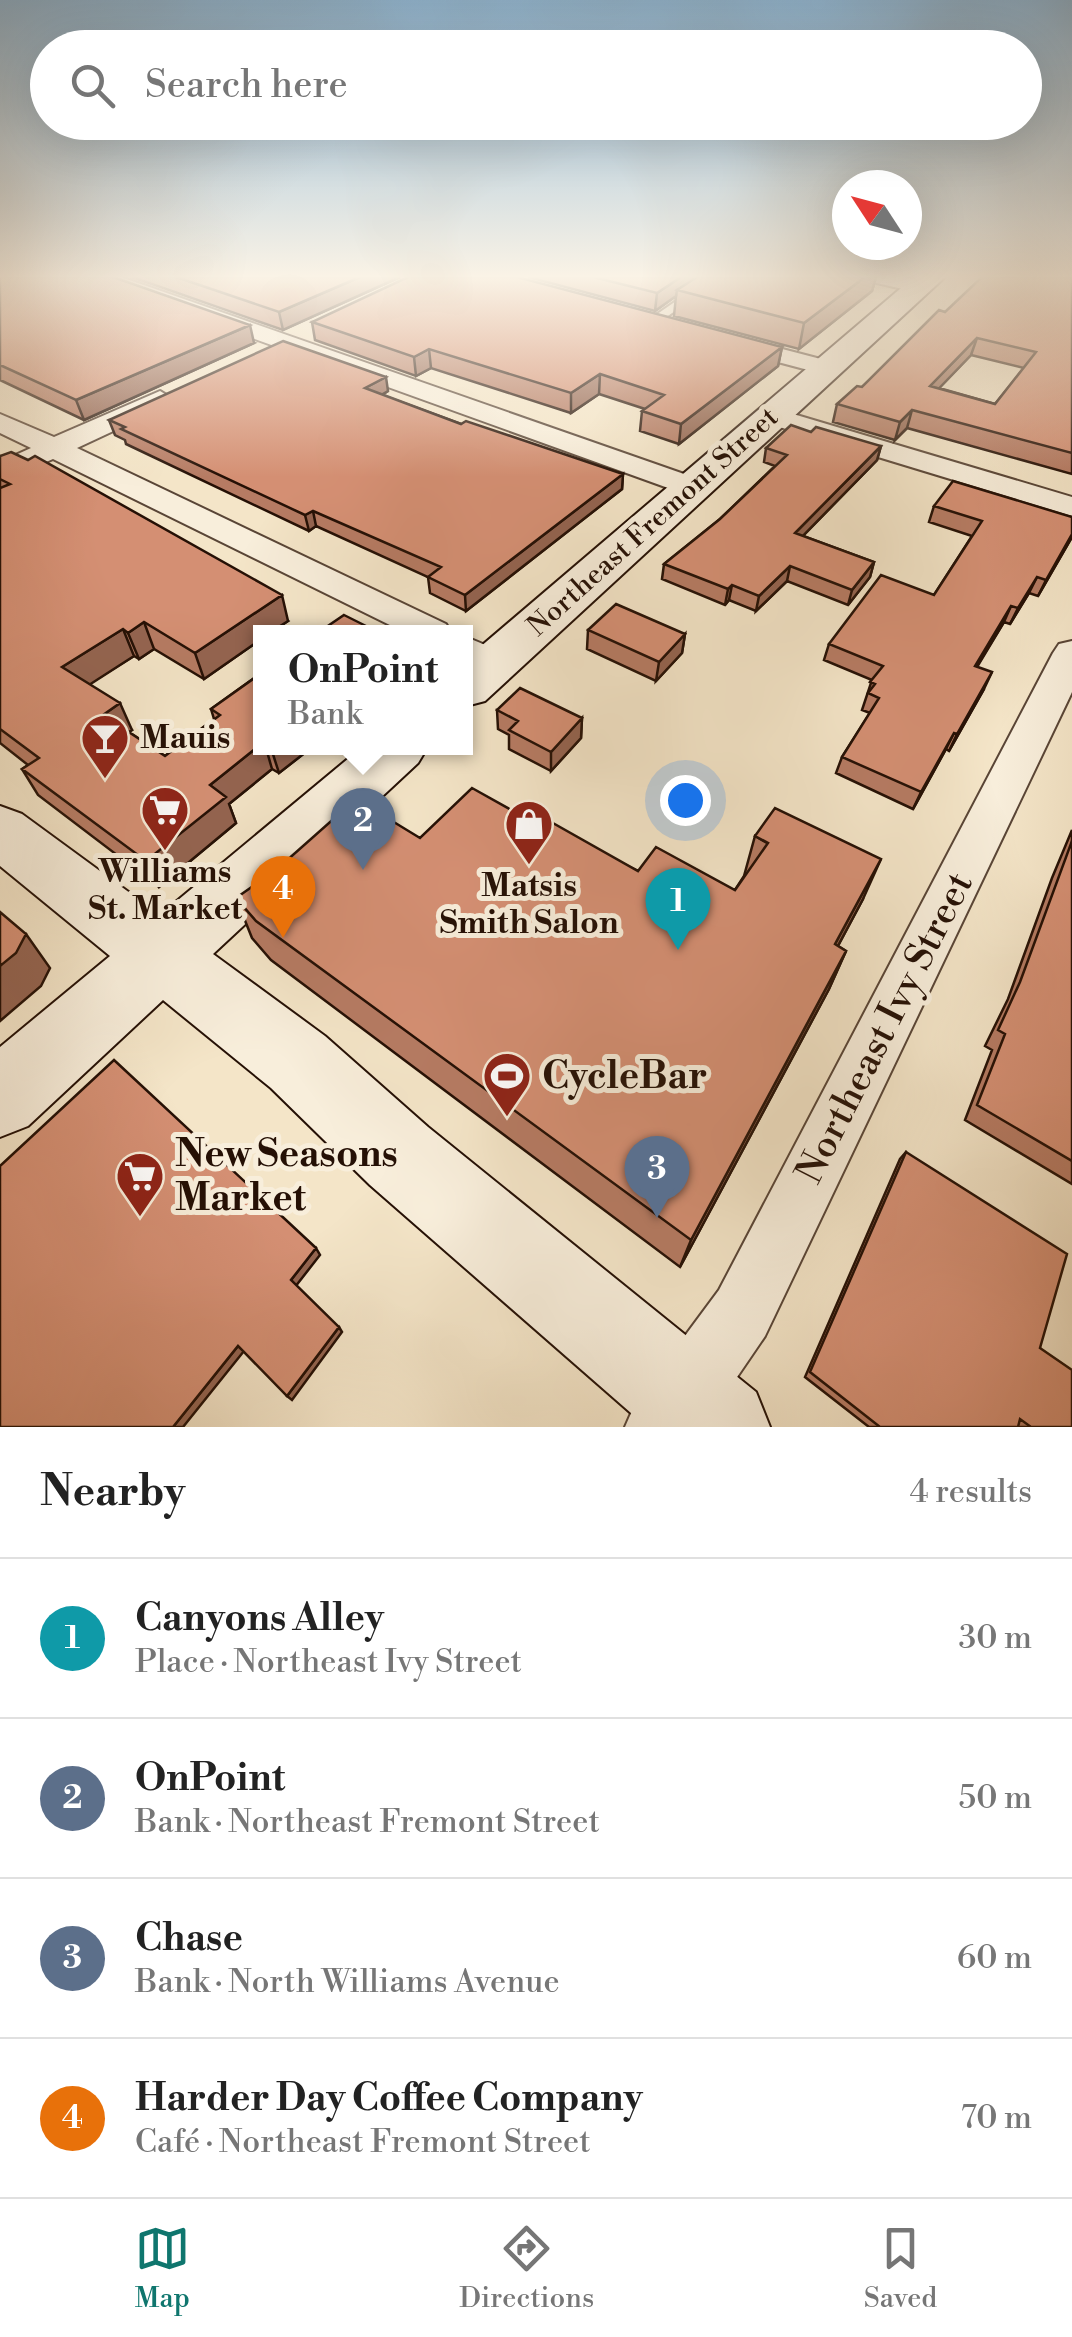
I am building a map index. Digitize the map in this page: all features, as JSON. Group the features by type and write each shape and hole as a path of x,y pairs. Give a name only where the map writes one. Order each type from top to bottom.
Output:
{"main road":[{"name":"Northeast Fremont Street","path":"475,666 693,486 855,344"},
{"path":"0,1098 390,755"},
{"path":"0,831 298,1062 689,1416"}],"street":[{"path":"251,358 282,344"},
{"path":"290,344 693,486"},
{"path":"737,344 827,368"},
{"path":"0,473 184,388"},
{"path":"773,416 1072,507"},
{"path":"0,422 418,625"},
{"name":"Northeast Ivy Street","path":"689,1416 1072,653"}],"building":[{"path":"0,344 207,344 76,400 0,365"},
{"path":"277,344 290,344 386,377 365,388 461,424 466,421 623,474 465,595 428,577 441,567 313,511 305,515 109,420"},
{"path":"375,344 769,344 782,347 681,424 642,411 664,395 600,374 571,393 429,349 414,357"},
{"path":"905,344 972,344 930,386 995,404 1036,352 1001,344 1072,344 1072,453 912,410 900,422 837,404 857,386 862,387"},
{"path":"791,425 811,432 816,427 881,446 795,533 874,562 852,590 790,566 759,596 732,585 728,589 664,564 720,519 787,455 766,448"},
{"path":"11,452 28,460 35,456 282,595 195,653 144,622 128,633 123,629 62,667 120,703 103,715 165,756 220,715 211,709 253,679 253,751 210,785 226,797 146,861 22,769 39,758 0,729 0,488 10,484 0,479 0,456"},
{"path":"953,481 1072,517 1072,534 1046,580 1037,577 1018,608 1011,606 975,666 992,672 921,792 842,757 879,698 868,693 875,684 870,682 883,666 829,644 881,575 934,595 982,521 934,506"},
{"path":"616,604 685,634 659,662 588,630"},
{"path":"344,615 364,625 329,625"},
{"path":"520,688 582,718 551,752 509,730 518,721 497,710"},
{"path":"472,788 515,812 521,805 638,871 656,847 735,890 768,843 755,836 775,808 881,859 835,944 846,951 691,1240 256,921 236,898 276,870 356,799 420,838"},
{"path":"1072,841 1072,1161 977,1105 1005,1034 998,1030"},
{"path":"0,912 26,934 16,953 0,966"},
{"name":"New Seasons Market","path":"114,1060 316,1248 291,1280 339,1327 287,1396 238,1346 173,1427 0,1427 0,1166"},
{"path":"906,1152 1067,1254 1040,1348 1072,1370 1072,1427 1031,1427 1020,1419 1018,1427 880,1427 810,1372"}],"place":[{"name":"Mauis","path":"105,780"},
{"name":"Williams St. Market","path":"165,852"},
{"name":"Matsis Smith Salon","path":"529,866"},
{"name":"OnPoint","path":"363,870"},
{"name":"Harder Day Coffee Company","path":"283,938"},
{"name":"Canyons Alley","path":"678,950"},
{"name":"CycleBar","path":"507,1118"},
{"name":"New Seasons Market","path":"140,1218"},
{"name":"Chase","path":"657,1218"}]}
